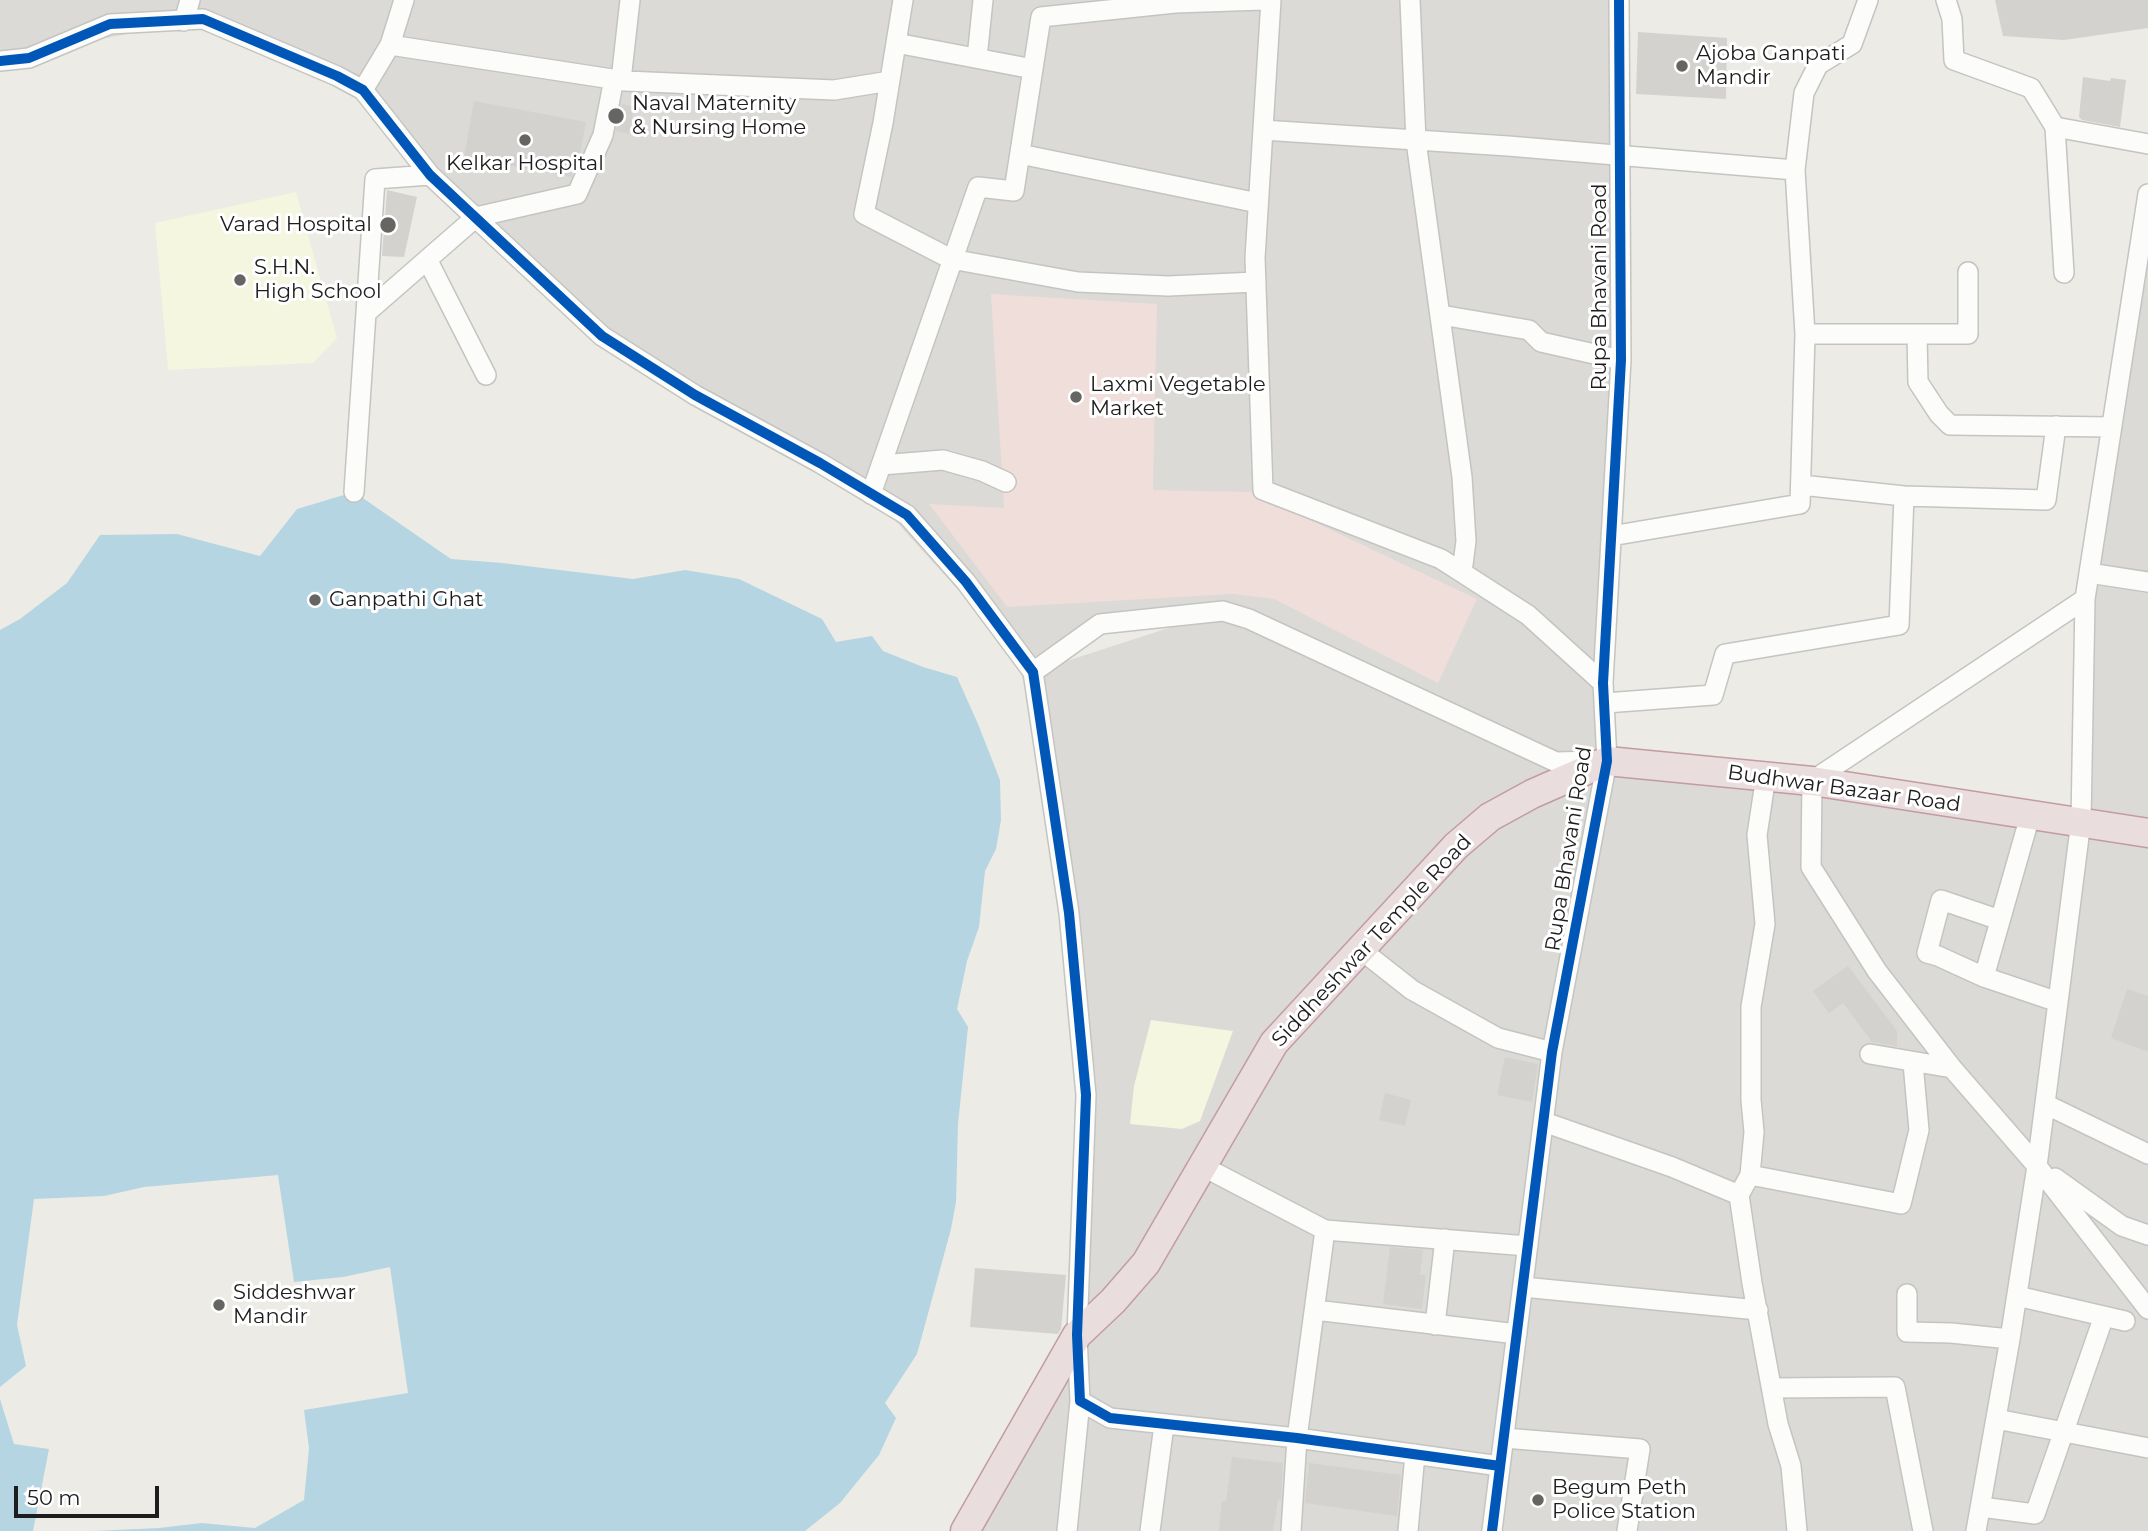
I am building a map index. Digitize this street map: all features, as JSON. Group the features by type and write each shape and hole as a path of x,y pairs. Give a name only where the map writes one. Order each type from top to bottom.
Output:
{"highway":[{"name":"Budhwar Bazaar Road","path":"1607,761 1812,780 2148,833"},
{"name":"Siddheshwar Temple Road","path":"965,1531 1077,1335 1113,1301 1146,1264 1274,1043 1456,846 1490,817 1532,794 1607,761"}],"street":[{"path":"184,21 190,0"},
{"path":"363,90 390,45 404,0"},
{"path":"366,313 476,217 577,194 603,135 617,79 630,0"},
{"path":"903,0 864,214 951,259 1078,282 1168,286 1256,282"},
{"path":"977,58 983,0"},
{"path":"871,494 978,187 1014,191 1041,17 1116,5 1262,0"},
{"path":"1271,0 1258,203 1256,282 1263,490 1441,559 1528,615 1603,683"},
{"path":"1410,0 1416,141 1462,477 1466,541 1462,572"},
{"name":"Rupa Bhavani Road","path":"1492,1531 1552,1052 1607,761 1603,683 1621,360 1619,0"},
{"path":"1611,536 1800,504 1805,334 1795,170 1804,93 1818,65 1852,44 1868,0"},
{"path":"1946,0 1952,19 1954,60 2031,88 2054,127 2064,273"},
{"path":"0,61 29,58 110,24 203,19 337,76 363,90 430,175 602,336 695,395 907,515 966,582 1033,671 1069,913 1086,1095 1077,1335 1080,1401 1067,1531"},
{"path":"896,43 1033,69"},
{"path":"390,45 617,79 834,90 890,81"},
{"path":"2054,127 2148,144"},
{"path":"1263,130 1795,170"},
{"path":"1020,154 1258,203"},
{"path":"354,492 375,178 430,175"},
{"path":"1976,1531 2017,1296 2059,1002 2081,821 2085,599 2112,426 2143,256 2148,194"},
{"path":"428,261 486,375"},
{"path":"1805,334 1968,334 1968,272"},
{"path":"1441,315 1530,330 1541,342 1621,360"},
{"path":"1917,334 1918,382 1939,414 1950,425 2112,426"},
{"path":"1801,485 1904,496 2046,500 2056,426"},
{"path":"881,465 943,460 982,471 1006,482"},
{"path":"1605,703 1713,695 1725,654 1899,625 1904,496"},
{"path":"2089,573 2148,582"},
{"path":"2085,599 1812,780 1811,867 1877,971 1952,1068 2037,1166 2148,1309"},
{"path":"1033,671 1100,624 1223,611 1249,619 1556,762 1607,761"},
{"path":"1766,776 1756,835 1765,924 1751,1007 1751,1100 1754,1132 1750,1175 1740,1195 1772,1388 1791,1465 1797,1531"},
{"path":"1984,977 2030,816"},
{"path":"2000,920 1941,900 1927,953 1984,977 2059,1002"},
{"path":"1360,949 1412,990 1498,1038 1552,1052"},
{"path":"1870,1054 1952,1068"},
{"path":"1750,1175 1900,1204 1919,1129 1913,1063"},
{"path":"2045,1104 2148,1154"},
{"path":"1544,1122 1672,1167 1740,1195"},
{"path":"2037,1166 2122,1226 2148,1235"},
{"path":"1202,1167 1325,1230 1528,1246"},
{"path":"1291,1531 1297,1438 1325,1230"},
{"path":"1435,1325 1445,1239"},
{"path":"1523,1287 1758,1310"},
{"path":"1907,1294 1907,1332 2010,1339"},
{"path":"2017,1296 2125,1321"},
{"path":"1315,1310 1517,1334"},
{"path":"1981,1507 2035,1514 2104,1316"},
{"path":"1772,1388 1895,1387 1923,1531"},
{"path":"1080,1401 1111,1418 1297,1438 1500,1466"},
{"path":"1996,1419 2148,1448"},
{"path":"1150,1531 1164,1425"},
{"path":"1504,1438 1640,1449 1627,1531"},
{"path":"1408,1531 1415,1454"}],"shaded area":[{"path":"0,0 1622,0 1607,761 2081,821 2085,599 2148,195 2148,1531 958,1531 1077,1335 1086,1095 1033,672 871,494 587,322 476,217 363,90 203,19 0,59","holes":["1187,622 1036,671 1100,624"]},
{"name":"S.H.N. High School","path":"296,192 337,338 313,363 168,370 155,223"},
{"name":"Laxmi Vegetable Market","path":"991,294 1157,304 1153,490 1251,492 1477,599 1438,683 1274,599 1233,594 1007,607 929,504 1004,508"},
{"path":"1151,1020 1233,1031 1200,1121 1182,1129 1130,1124 1134,1086"}],"water":[{"path":"354,492 451,559 633,579 685,570 739,579 822,619 836,642 872,636 883,651 957,677 978,724 1000,780 1001,820 996,849 985,871 979,927 967,961 957,1009 968,1027 958,1124 956,1202 951,1229 917,1354 885,1403 896,1418 879,1455 840,1503 805,1531 93,1531 202,1523 255,1528 304,1500 309,1448 304,1410 408,1393 390,1267 343,1277 294,1282 278,1175 144,1187 104,1196 34,1199 17,1325 26,1366 0,1387 0,630 20,619 67,583 100,535 177,534 260,556 297,509"},
{"path":"0,1399 14,1444 49,1449 33,1531 0,1531"}],"building":[{"path":"1995,0 2148,0 2148,28 2064,40 2003,36"},
{"name":"Ajoba Ganpati Mandir","path":"1638,32 1727,38 1726,99 1636,94"},
{"path":"2083,77 2110,81 2111,78 2126,80 2120,127 2082,120 2079,117"},
{"name":"Kelkar Hospital","path":"474,101 586,122 579,159 571,177 464,157"},
{"path":"622,104 634,107 629,134 616,131"},
{"path":"387,190 417,197 404,257 382,256"},
{"path":"1848,966 1897,1031 1897,1046 1872,1042 1843,1003 1829,1013 1813,991"},
{"path":"2127,989 2148,996 2148,1052 2111,1038"},
{"path":"1505,1057 1538,1064 1532,1102 1497,1095"},
{"path":"1385,1093 1411,1100 1405,1126 1379,1120"},
{"path":"1390,1247 1423,1250 1420,1275 1426,1275 1422,1309 1383,1304"},
{"path":"975,1268 1066,1275 1061,1329 1058,1334 970,1327"},
{"path":"1232,1457 1283,1463 1281,1500 1278,1500 1273,1531 1219,1531 1222,1501 1226,1501"},
{"path":"1309,1463 1401,1475 1397,1516 1305,1503"}],"cycle path":[{"path":"1492,1531 1552,1052 1607,761 1603,683 1621,360 1619,0"},
{"path":"0,61 29,58 110,24 203,19 337,76 363,90 430,175 602,336 695,395 820,463 907,515 966,582 1033,672 1069,913 1086,1095 1077,1335 1080,1401 1110,1418 1297,1438 1500,1466"}],"place":[{"name":"Ajoba Ganpati Mandir","path":"1682,66"},
{"name":"Naval Maternity & Nursing Home","path":"616,116"},
{"name":"Kelkar Hospital","path":"525,140"},
{"name":"Varad Hospital","path":"388,225"},
{"name":"S.H.N. High School","path":"240,280"},
{"name":"Laxmi Vegetable Market","path":"1076,397"},
{"name":"Ganpathi Ghat","path":"315,600"},
{"name":"Siddeshwar Mandir","path":"219,1305"},
{"name":"Begum Peth Police Station","path":"1538,1500"}]}
